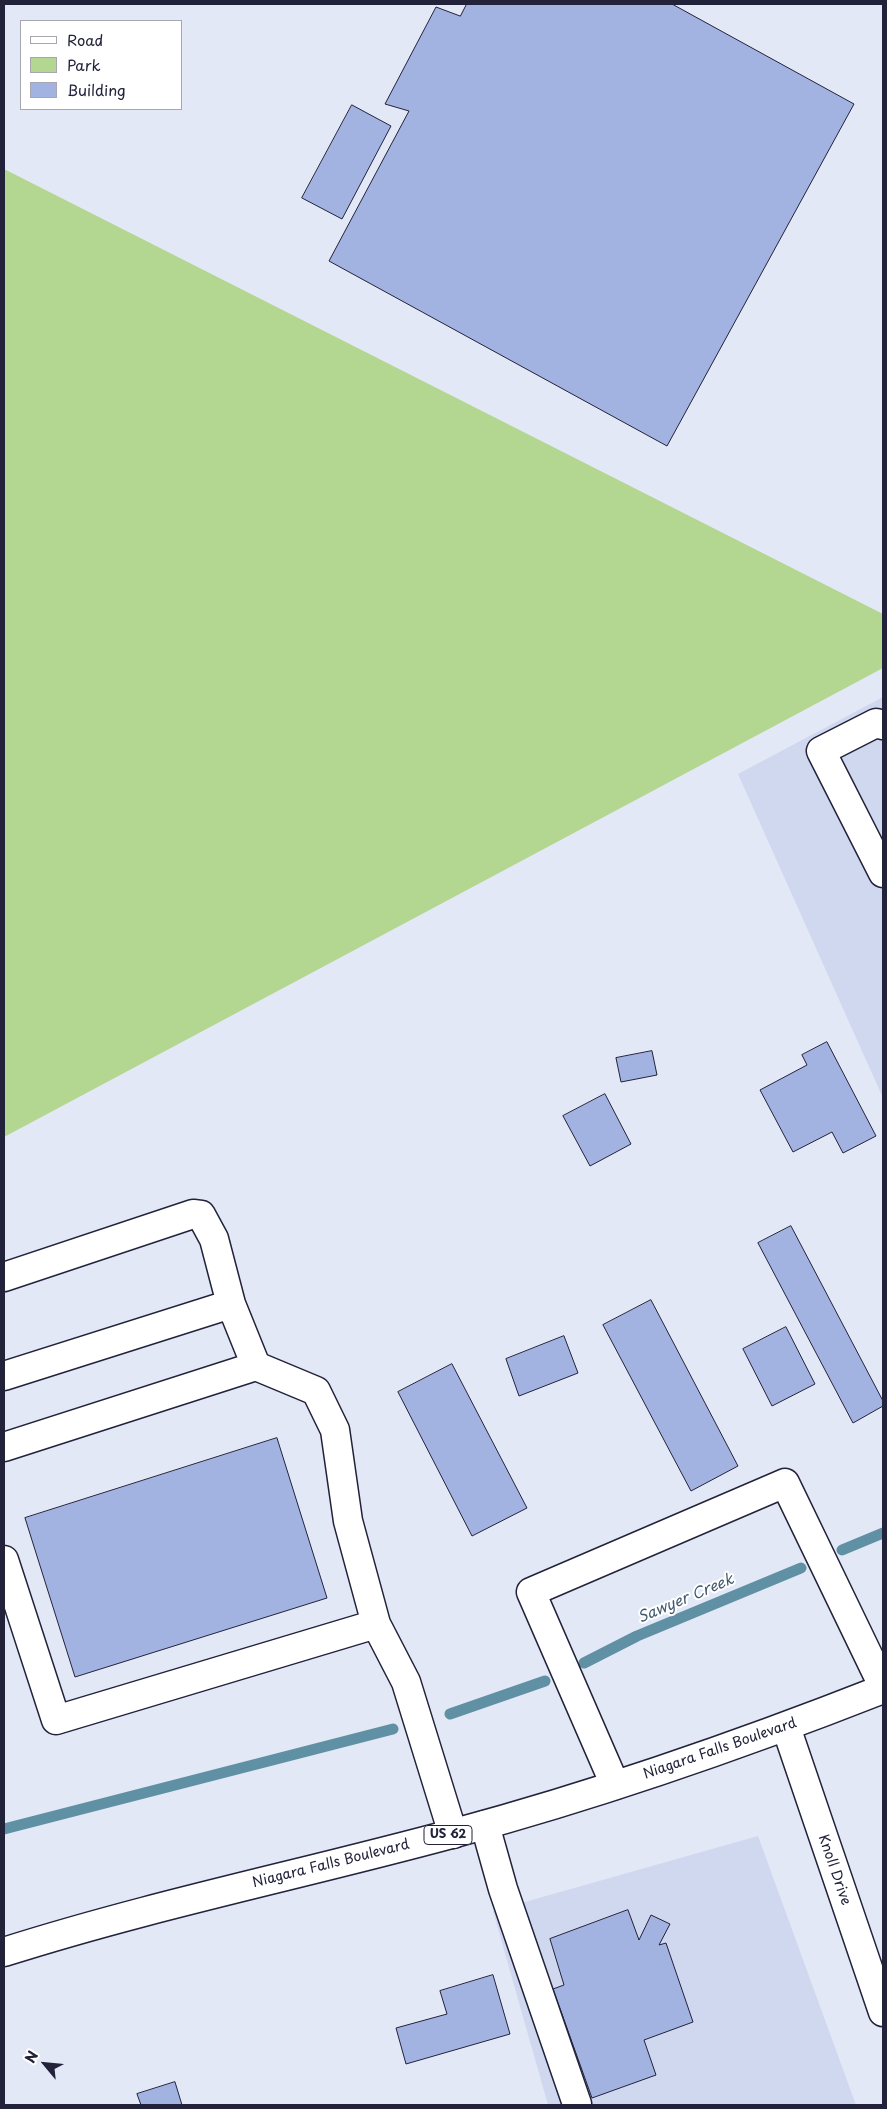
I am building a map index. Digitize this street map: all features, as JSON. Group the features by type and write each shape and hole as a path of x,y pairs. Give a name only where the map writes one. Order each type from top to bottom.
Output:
{"main road":[{"path":"883,724 876,723 821,750 883,873"},
{"path":"4,1278 198,1214 204,1217 214,1239 231,1304 256,1366"},
{"path":"4,1376 231,1304"},
{"path":"4,1447 256,1366 316,1392 335,1430 348,1521 376,1624 406,1682 452,1834"},
{"path":"615,1785 531,1592 785,1483 883,1687"},
{"path":"4,1560 56,1720 376,1624"},
{"name":"Niagara Falls Boulevard","path":"4,1952 86,1926 485,1825 615,1785 786,1727 883,1687"},
{"name":"Knoll Drive","path":"786,1727 883,2012"},
{"path":"485,1825 503,1889 577,2104"}],"shaded area":[{"path":"883,697 883,1098 738,774"},
{"path":"758,1836 856,2105 548,2105 493,1911"}],"green space":[{"path":"4,169 883,614 883,668 4,1137"}],"building":[{"path":"467,4 672,4 854,104 667,446 329,261 409,111 385,104 436,7 460,16"},
{"path":"352,105 391,126 342,219 302,198"},
{"path":"827,1042 876,1136 843,1153 832,1132 793,1152 760,1090 807,1065 802,1055"},
{"path":"652,1051 657,1075 621,1082 616,1058"},
{"path":"605,1094 631,1144 590,1166 563,1116"},
{"path":"791,1226 883,1401 883,1406 853,1423 758,1243"},
{"path":"651,1300 738,1466 691,1491 603,1325"},
{"path":"786,1327 815,1384 772,1406 743,1349"},
{"path":"564,1336 578,1373 519,1396 506,1359"},
{"path":"452,1364 527,1508 472,1536 398,1392"},
{"path":"277,1438 327,1598 75,1677 25,1518"},
{"path":"628,1910 639,1940 651,1915 670,1924 659,1945 666,1943 693,2022 644,2040 656,2075 592,2098 553,1989 564,1985 550,1939"},
{"path":"493,1975 510,2034 406,2064 396,2028 447,2014 440,1991"},
{"path":"175,2082 182,2105 141,2105 137,2094"}],"waterway":[{"name":"Sawyer Creek","path":"842,1550 883,1533"},
{"name":"Sawyer Creek","path":"584,1663 637,1636 801,1568"},
{"name":"Sawyer Creek","path":"450,1714 545,1681"},
{"path":"4,1829 393,1729"}]}
